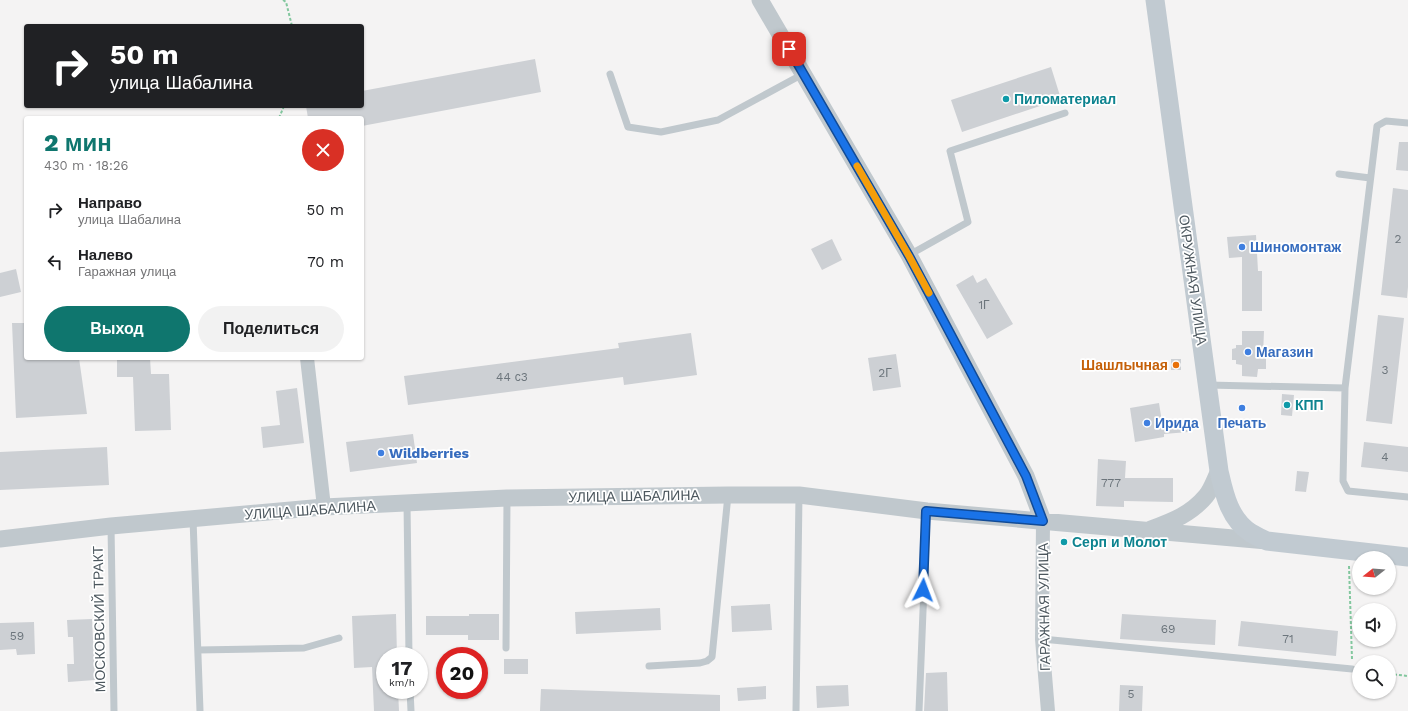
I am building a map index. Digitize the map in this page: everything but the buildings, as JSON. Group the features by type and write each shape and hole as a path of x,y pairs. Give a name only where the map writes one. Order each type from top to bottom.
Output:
{"main road":[{"name":"ОКРУЖНАЯ УЛИЦА","path":"1155,0 1219,470 1225,499 1236,518 1249,532 1267,542"},
{"path":"1267,542 1408,557"}],"street":[{"name":"ГАРАЖНАЯ УЛИЦА","path":"760,0 909,256 1026,476 1043,521 1042,639 1048,711"},
{"path":"307,360 324,507"},
{"path":"1145,531 1189,513 1207,495 1219,470"},
{"name":"УЛИЦА ШАБАЛИНА","path":"0,539 111,526 324,507 507,498 799,495 926,511 1267,542"}],"lane":[{"path":"610,74 628,127 661,132 718,120 803,74"},
{"path":"909,256 968,222 950,152 1065,113"},
{"path":"1408,123 1386,121 1377,126 1344,388 1343,481 1348,491 1408,497"},
{"path":"1339,174 1370,178"},
{"path":"1208,385 1344,388"},
{"path":"649,666 700,663 707,661 712,657 728,495"},
{"path":"796,711 799,495"},
{"path":"506,648 507,498"},
{"path":"407,503 410,647"},
{"path":"919,711 919,669 926,511"},
{"path":"193,519 200,711"},
{"name":"МОСКОВСКИЙ ТРАКТ","path":"111,526 114,711"},
{"path":"198,650 304,648 339,638"},
{"path":"1042,639 1352,669"},
{"path":"410,699 410,711"}],"path":[{"path":"283,0 286,2 292,24"},
{"path":"1349,550 1352,669"},
{"path":"1396,675 1408,676"}],"slow traffic":[{"path":"857,166 929,293"}],"place":[{"name":"Пиломатериал","path":"1006,99"},
{"name":"Шиномонтаж","path":"1242,247"},
{"name":"Магазин","path":"1248,352"},
{"name":"Шашлычная","path":"1176,365"},
{"name":"КПП","path":"1287,405"},
{"name":"Печать","path":"1242,408"},
{"name":"Ирида","path":"1147,423"},
{"name":"Wildberries","path":"381,453"},
{"name":"Серп и Молот","path":"1064,542"}],"route":[{"path":"789,49 909,256 1026,476 1043,521 926,511 923,590"}]}
